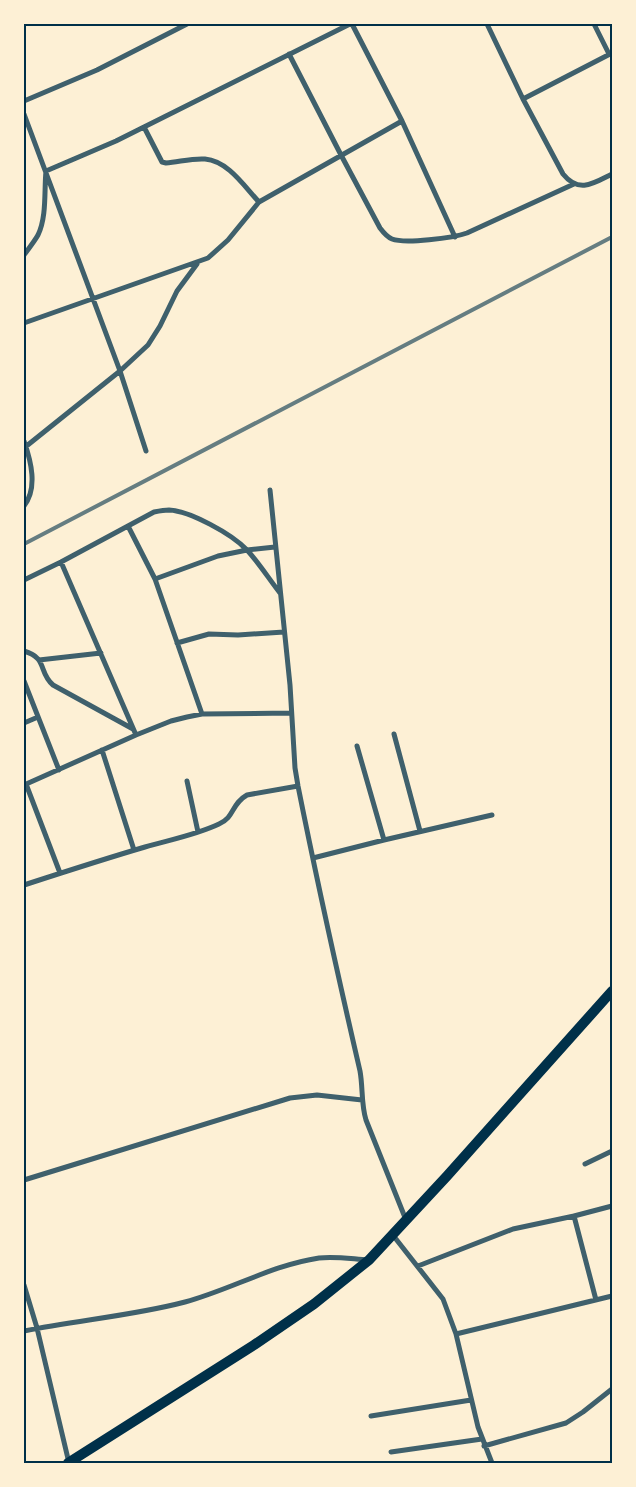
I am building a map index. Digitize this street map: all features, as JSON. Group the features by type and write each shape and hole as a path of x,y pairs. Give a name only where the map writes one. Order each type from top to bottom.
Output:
{"main road":[{"path":"69,1463 254,1345 314,1304 369,1260 612,991"}],"street":[{"path":"24,101 97,70 187,24"},
{"path":"46,171 116,141 351,24 402,121 455,237"},
{"path":"487,24 523,99 568,181 583,186 592,184 612,174"},
{"path":"523,99 610,53 594,24"},
{"path":"289,54 380,228 392,239 403,241 455,237 574,184"},
{"path":"24,114 120,371 146,451"},
{"path":"24,323 208,258 228,240 259,202 402,121"},
{"path":"144,127 162,162 166,164 197,159 213,160 227,168 259,202"},
{"path":"24,255 35,241 40,229 46,171"},
{"path":"24,506 28,500 32,478 31,464 24,445 120,371 148,345 160,326 177,291 199,262"},
{"path":"270,490 290,685 298,786 326,924 361,1078 362,1100 366,1120 406,1221"},
{"path":"24,580 154,512 169,510 179,512 225,532 247,550 280,593"},
{"path":"128,526 155,579 202,714"},
{"path":"155,579 218,556 275,547"},
{"path":"61,562 136,735"},
{"path":"177,644 209,634 238,635 284,632"},
{"path":"24,651 40,660 47,679 52,685 133,729"},
{"path":"40,660 101,653"},
{"path":"24,681 59,770"},
{"path":"60,873 25,785 171,721 202,714 291,713"},
{"path":"24,724 38,717"},
{"path":"394,734 420,831"},
{"path":"357,746 384,840"},
{"path":"102,750 134,850"},
{"path":"187,781 198,832"},
{"path":"24,885 134,850 209,829 226,821 231,816 239,799 247,795 298,786"},
{"path":"313,858 492,815"},
{"path":"24,1180 290,1098 316,1095 362,1100"},
{"path":"585,1164 612,1151"},
{"path":"418,1266 514,1229 612,1206"},
{"path":"574,1216 596,1300"},
{"path":"392,1234 443,1299 456,1334 484,1446 492,1463"},
{"path":"24,1331 186,1302 307,1260 328,1257 369,1260"},
{"path":"24,1285 37,1328 69,1463"},
{"path":"456,1334 612,1296"},
{"path":"484,1446 566,1422 583,1412 612,1389"},
{"path":"371,1416 471,1400"},
{"path":"391,1452 482,1439"}],"railway":[{"path":"24,544 612,237"}]}
